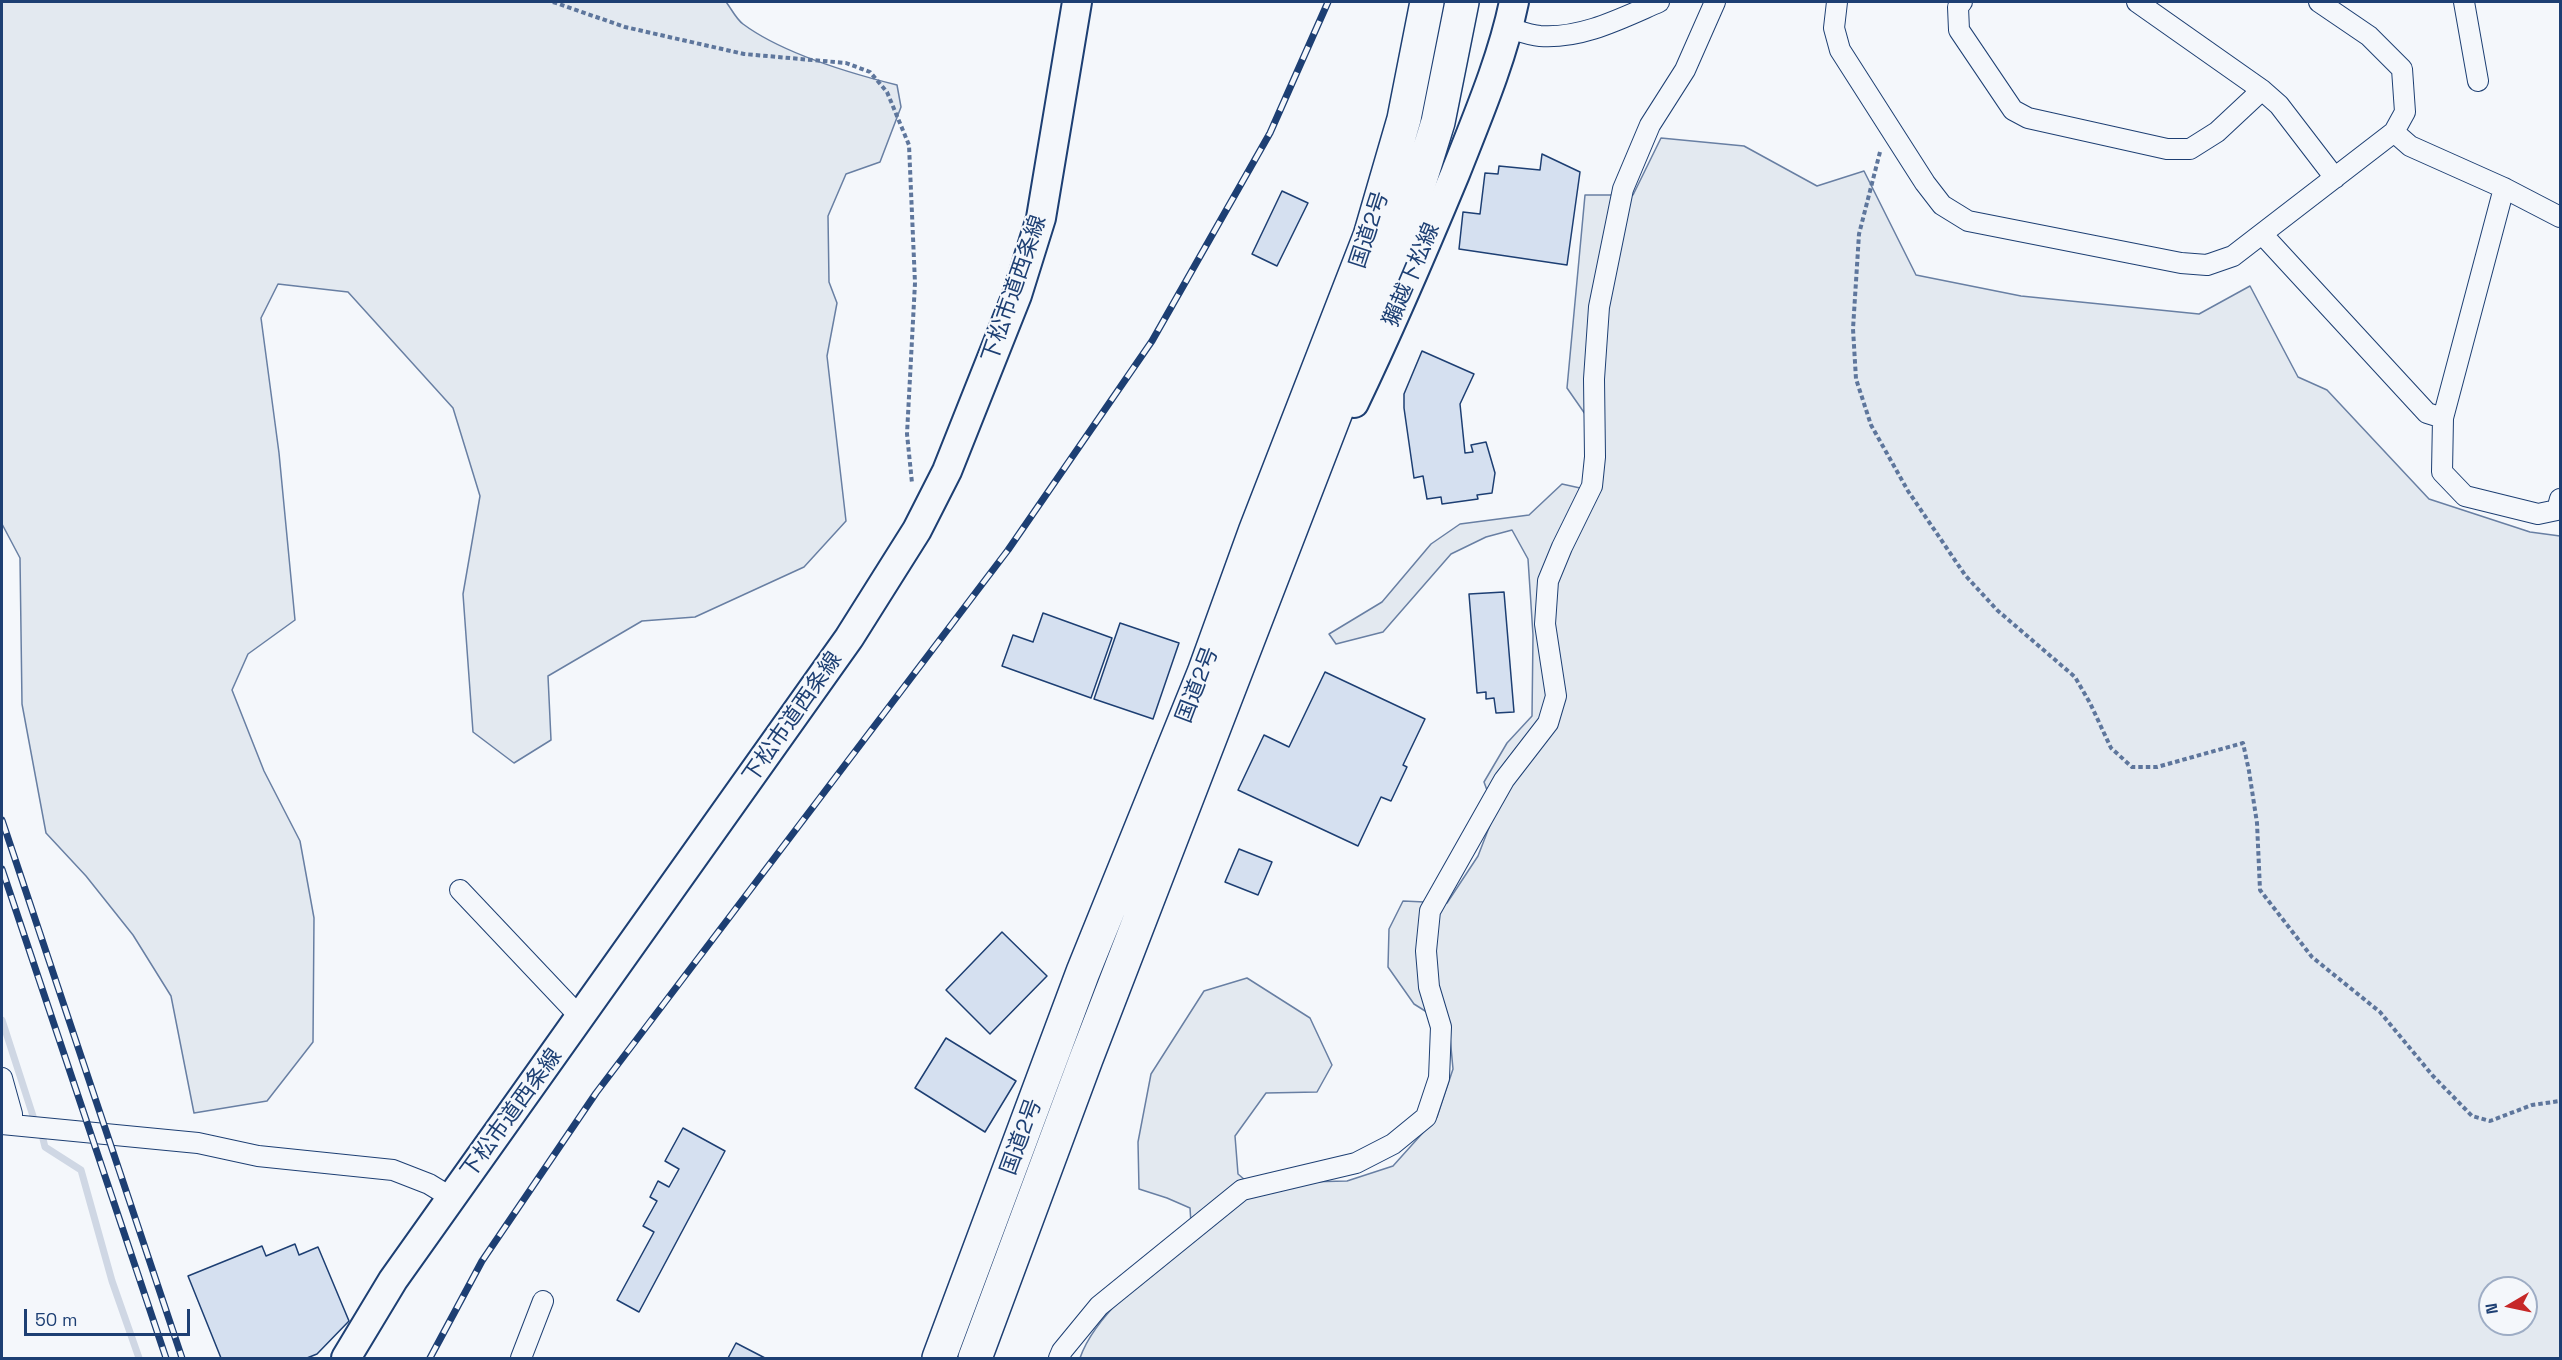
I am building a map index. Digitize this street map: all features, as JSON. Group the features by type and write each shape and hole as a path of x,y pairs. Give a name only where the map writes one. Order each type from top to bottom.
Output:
{"highway":[{"name":"国道2号","path":"939,1359 1083,972 1204,673 1255,532 1370,236 1404,119 1427,2"},
{"name":"国道2号","path":"975,1359 1086,1059 1398,251 1438,122 1462,2"}],"street":[{"name":"下松市道西条線","path":"346,1359 393,1280 849,638 917,530 947,471 1017,295 1041,218 1077,2"},
{"path":"1511,15 1537,36 1552,36 1601,27 1659,2"},
{"path":"1059,1359 1062,1351 1099,1306 1242,1190 1356,1163 1393,1144 1426,1117 1439,1078 1441,1027 1429,987 1426,951 1430,911 1504,780 1548,723 1556,696 1545,624 1548,581 1592,486 1594,379 1599,307 1623,189 1650,125 1685,70 1715,2"},
{"path":"1837,2 1834,28 1839,50 1925,183 1942,205 1968,220 2181,263 2207,265 2233,256 2336,178 2394,132 2405,112 2402,69 2368,36 2319,2"},
{"path":"1962,2 1958,7 1959,30 2013,110 2028,118 2167,149 2190,150 2217,132 2262,90"},
{"path":"2137,2 2262,90 2279,105 2336,178"},
{"path":"2464,2 2478,81"},
{"name":"獺越下松線","path":"1288,540 1380,348 1437,216 1472,131 1511,15"},
{"path":"2394,132 2410,146 2504,188 2560,217"},
{"path":"2504,188 2443,418 2442,472 2465,496 2538,514 2557,510 2560,498"},
{"path":"2262,235 2427,413 2443,418"},
{"path":"460,890 581,1018"},
{"path":"2,1078 12,1114 7,1124 198,1143 258,1156 347,1163 393,1170 429,1184 452,1198"},
{"path":"521,1359 543,1301"}],"path":[{"path":"553,2 625,27 744,54 846,63 870,72 887,92 909,145 915,283 907,434 913,488"},
{"path":"1888,125 1859,234 1853,329 1856,379 1871,425 1908,491 1965,575 1997,610 2075,677 2090,703 2110,748 2133,766 2157,767 2242,744 2250,771 2257,823 2260,890 2312,957 2380,1012 2433,1076 2472,1116 2490,1121 2532,1105 2560,1101"}],"shaded area":[{"path":"2,2 726,2 743,24 777,44 837,68 897,85 901,107 880,162 846,174 828,216 829,282 837,303 827,356 846,521 804,567 695,617 642,621 548,676 551,740 514,763 473,732 463,594 480,496 453,408 348,292 278,284 261,318 279,453 295,620 248,654 232,690 264,771 300,841 314,918 313,1042 267,1101 194,1113 171,996 133,935 86,876 46,833 22,704 20,558 2,524"},
{"path":"1661,138 1744,146 1817,186 1864,171 1916,275 2021,296 2199,314 2250,286 2298,377 2327,390 2429,499 2530,532 2560,536 2560,1358 1080,1358 1088,1341 1112,1308 1144,1278 1192,1239 1190,1208 1139,1189 1138,1142 1151,1074 1204,991 1247,978 1310,1018 1332,1065 1317,1092 1266,1093 1235,1136 1238,1174 1260,1193 1304,1182 1347,1181 1393,1166 1437,1117 1453,1069 1449,1026 1414,1004 1388,967 1389,929 1403,901 1447,903 1478,856 1495,812 1484,782 1507,743 1532,716 1533,635 1528,559 1512,530 1486,537 1451,554 1383,632 1336,644 1329,634 1382,602 1431,544 1460,524 1529,515 1562,484 1598,492 1599,434 1567,388 1585,195 1633,195"}],"building":[{"path":"1542,154 1580,172 1567,265 1459,249 1463,212 1480,214 1485,173 1498,174 1499,166 1540,170"},
{"path":"1282,191 1308,203 1277,266 1252,254"},
{"path":"1422,351 1474,374 1460,404 1465,453 1473,452 1471,445 1486,442 1495,473 1492,493 1477,495 1478,499 1442,504 1441,497 1427,499 1423,476 1414,478 1404,394"},
{"path":"1504,592 1514,712 1496,713 1494,698 1486,699 1486,692 1477,693 1469,594"},
{"path":"1043,613 1112,638 1091,698 1002,666 1013,635 1033,642"},
{"path":"1120,623 1179,643 1153,719 1094,699"},
{"path":"1325,672 1425,719 1403,765 1407,767 1391,801 1381,797 1358,846 1238,790 1264,735 1289,747"},
{"path":"1239,849 1272,862 1258,895 1225,882"},
{"path":"1002,932 1047,976 990,1034 946,990"},
{"path":"946,1038 1016,1081 985,1132 915,1088"},
{"path":"683,1128 725,1151 639,1312 617,1300 654,1232 643,1226 657,1201 650,1197 658,1181 669,1187 679,1169 665,1161"},
{"path":"295,1244 299,1255 318,1247 349,1321 317,1354 307,1358 221,1358 188,1276 262,1246 266,1256"},
{"path":"736,1343 765,1358 728,1358"}],"waterway":[{"path":"2,1020 33,1116"},
{"path":"43,1139 45,1147 81,1170 112,1281 139,1358"}],"railway":[{"path":"430,1358 482,1261 596,1093 1008,550 1152,341 1270,133 1328,2"},
{"path":"2,820 182,1358"},
{"path":"2,869 166,1358"}]}
